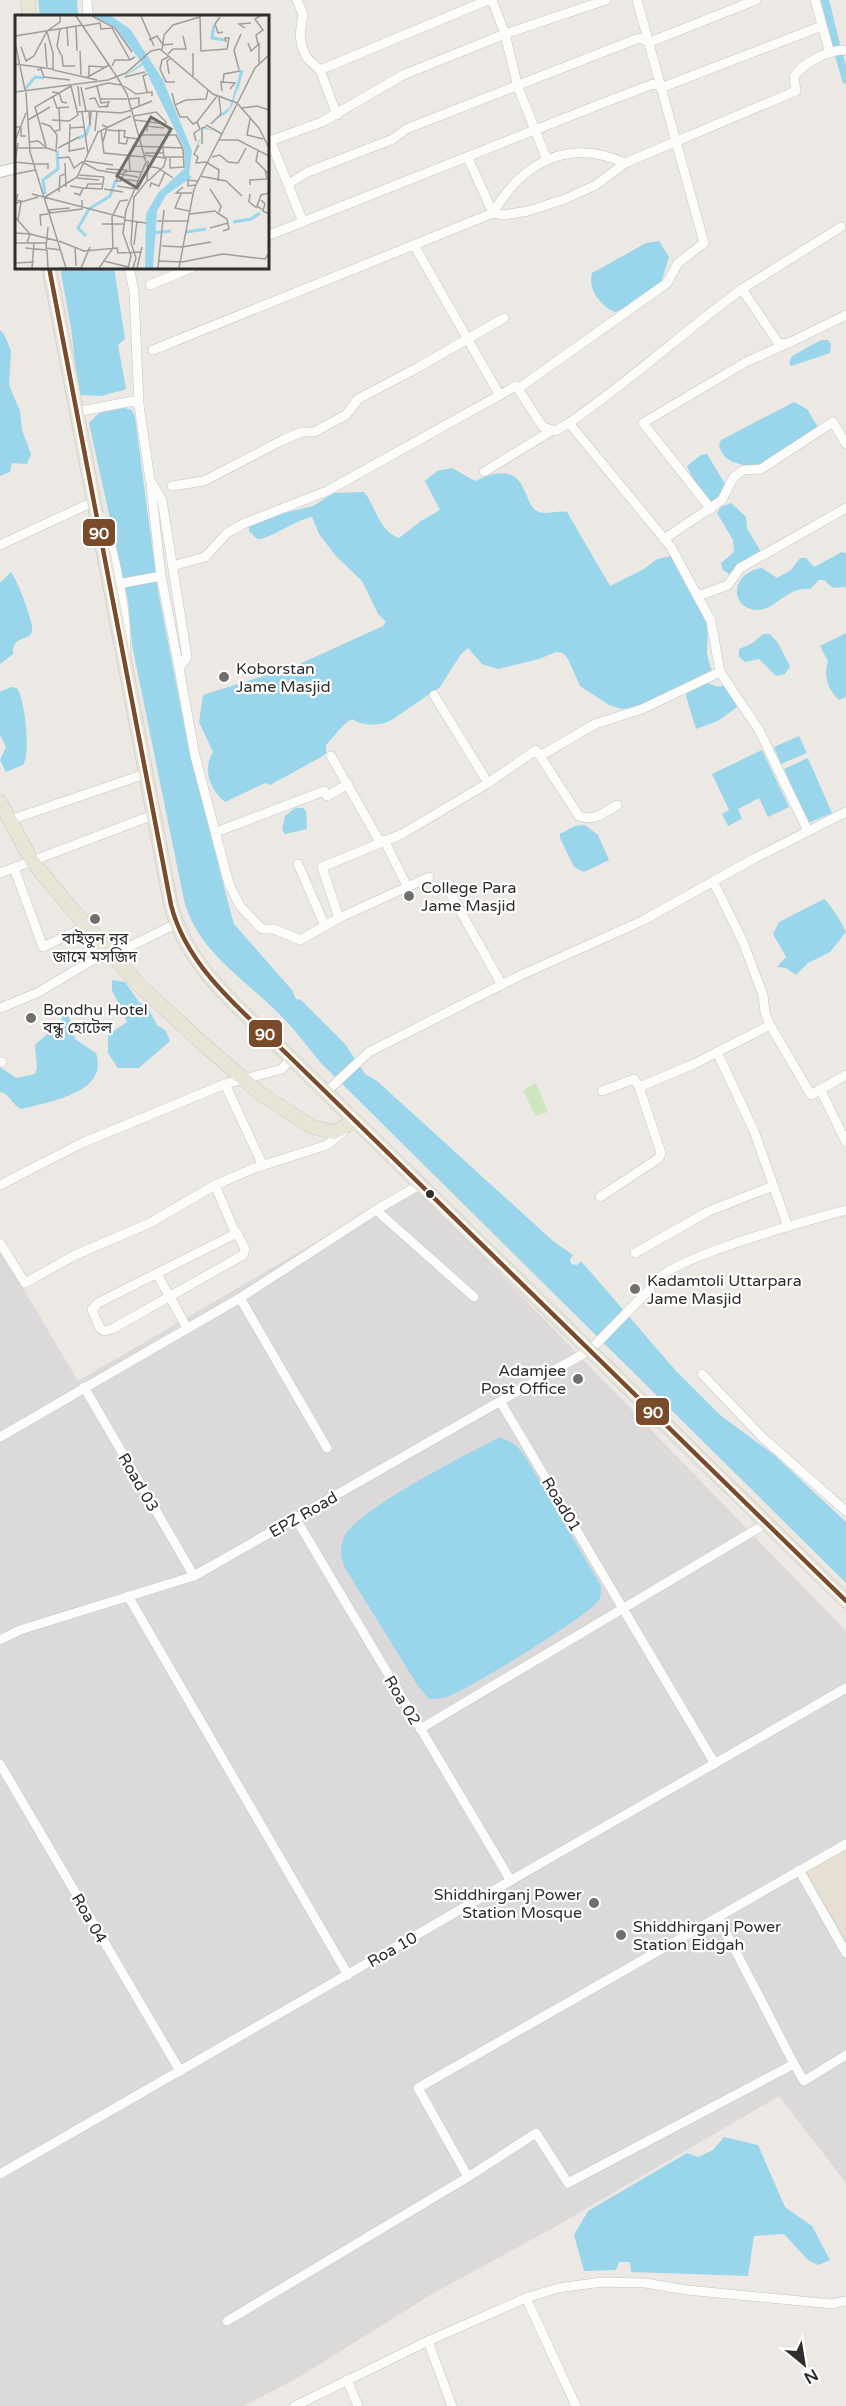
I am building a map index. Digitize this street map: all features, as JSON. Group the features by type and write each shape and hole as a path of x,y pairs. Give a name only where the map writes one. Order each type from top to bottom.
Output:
{"main road":[{"path":"49,268 124,668 176,924 212,978 291,1059 846,1601"},
{"path":"0,802 32,861 139,985 243,1078 280,1107 312,1127 334,1131 355,1121"}],"street":[{"path":"87,0 88,15"},
{"path":"297,0 303,14 300,35 306,58 320,70 337,115"},
{"path":"320,70 490,0 505,34 518,87 547,160"},
{"path":"303,222 269,142 337,115 403,75 505,34 606,0"},
{"path":"172,566 205,557 234,529 327,491 512,387 519,388 667,283 678,263 704,243 663,87 637,0"},
{"path":"288,184 308,172 393,139 406,129 639,38 650,42 756,0"},
{"path":"815,0 830,53"},
{"path":"268,236 653,84 663,87 822,26"},
{"path":"153,350 493,213 528,211 565,199 596,185 626,163 796,90 795,74 830,53 846,50"},
{"path":"493,213 514,182 547,160 572,152 589,151 626,163"},
{"path":"468,158 493,213"},
{"path":"0,172 15,168"},
{"path":"484,472 551,431 569,423 613,392 657,354 742,289 841,227"},
{"path":"414,245 499,394"},
{"path":"129,268 134,291 139,405 161,576 195,756 229,884 240,906 255,924 262,929 274,929 300,939 339,918 429,877"},
{"path":"150,285 191,268"},
{"path":"742,289 779,344 784,345"},
{"path":"711,509 643,423 746,362 846,315"},
{"path":"172,486 204,481 283,440 302,432 314,432 346,415 358,399 504,318"},
{"path":"519,388 540,424 551,431"},
{"path":"76,412 128,401 139,405"},
{"path":"664,539 727,496 733,478 739,473 744,470 761,468 832,422 846,444"},
{"path":"569,423 664,539 698,596 711,621 720,672 759,730 807,831"},
{"path":"150,480 162,500 187,657 179,668"},
{"path":"0,545 95,504 108,531 118,584 127,639 124,668"},
{"path":"698,596 728,585 740,568 846,508"},
{"path":"118,584 161,576"},
{"path":"540,756 595,724 642,709 720,672"},
{"path":"434,695 488,783"},
{"path":"339,918 322,867 411,829 488,783 536,750 579,816 590,819 617,805"},
{"path":"331,756 407,886"},
{"path":"10,820 145,774"},
{"path":"216,832 324,791 327,796 348,784"},
{"path":"325,1093 369,1052 502,985 642,921 713,881 846,812"},
{"path":"0,873 153,815"},
{"path":"298,864 325,926"},
{"path":"14,868 43,947 87,926"},
{"path":"713,881 743,942 763,995 765,1012 770,1025 811,1095 846,1075"},
{"path":"448,889 502,985"},
{"path":"0,1008 28,998 91,961 176,924"},
{"path":"639,1087 770,1025"},
{"path":"717,1052 753,1131 788,1227"},
{"path":"0,1185 82,1143 225,1084 282,1069 291,1059"},
{"path":"600,1197 659,1158 661,1153 639,1087 634,1079 602,1091"},
{"path":"225,1084 262,1166"},
{"path":"820,1089 846,1142"},
{"path":"0,1243 25,1283 73,1256 150,1223 215,1185 262,1166 327,1145 355,1121"},
{"path":"0,1437 240,1298 376,1210 421,1184"},
{"path":"215,1185 234,1230"},
{"path":"635,1253 709,1211 773,1186"},
{"path":"376,1210 474,1297"},
{"name":"EPZ Road","path":"0,1640 20,1629 194,1576 590,1350 649,1290 654,1280 698,1257 846,1210"},
{"path":"237,1233 240,1235 245,1249 243,1255 170,1296 112,1329 104,1331 99,1328 92,1310 237,1233"},
{"path":"157,1274 187,1328"},
{"path":"240,1298 327,1448"},
{"path":"702,1374 763,1438 844,1506"},
{"name":"Road 03","path":"84,1388 194,1576"},
{"name":"Road01","path":"500,1401 715,1764"},
{"name":"Roa 02","path":"296,1519 511,1881"},
{"path":"420,1729 767,1523"},
{"path":"128,1596 348,1975"},
{"name":"Roa 10","path":"0,2174 846,1688"},
{"name":"Roa 04","path":"0,1764 180,2072"},
{"path":"468,2177 418,2088 846,1844"},
{"path":"800,1870 846,1953"},
{"path":"718,1917 804,2080 846,2055"},
{"path":"227,2321 468,2177 536,2133 567,2183 794,2064"},
{"path":"295,2406 428,2341 526,2298 558,2288 602,2282 645,2283 687,2290 832,2304 846,2301"},
{"path":"526,2298 576,2406"},
{"path":"428,2341 452,2406"},
{"path":"347,2380 358,2406"}],"shaded area":[{"path":"414,1185 846,1631 846,2183 779,2096 553,2228 432,2294 299,2377 244,2406 0,2406 0,1249 78,1381"},
{"path":"846,1849 846,1940 806,1871"}],"green space":[{"path":"536,1083 548,1112 535,1116 523,1090"}],"water":[{"path":"38,0 77,0 78,15 40,15"},
{"path":"659,241 669,257 661,283 627,307 615,312 610,310 593,291 592,273 646,243"},
{"path":"60,268 114,268 125,339 118,345 126,388 124,390 101,396 79,395 71,328"},
{"path":"0,330 11,351 9,385 20,411 22,430 31,454 27,464 12,463 10,472 0,476"},
{"path":"821,340 828,340 831,344 830,353 791,366 789,363 792,356"},
{"path":"794,402 807,409 818,427 755,467 732,462 724,456 719,445 721,440"},
{"path":"124,408 132,410 135,417 158,591 189,750 234,924 292,990 296,999 301,1000 345,1044 365,1074 376,1080 553,1241 573,1255 570,1259 571,1264 577,1265 581,1261 676,1371 720,1415 773,1454 846,1522 846,1583 321,1063 290,1025 226,966 200,936 184,900 132,645 128,601 89,423 99,413"},
{"path":"707,454 725,484 720,498 710,503 694,482 687,466 701,455"},
{"path":"452,468 475,481 493,474 515,477 533,508 545,513 567,512 610,586 644,569 657,559 671,556 703,613 707,629 707,651 712,670 638,707 622,709 609,705 580,686 563,653 556,652 539,659 498,669 482,664 468,648 461,654 440,687 390,721 371,725 352,719 326,745 326,753 323,756 270,785 265,783 225,802 215,792 209,779 208,765 213,752 199,722 203,695 295,666 383,626 386,622 378,614 362,581 336,556 319,534 312,517 261,539 257,539 249,531 249,527 276,515 313,506 334,493 364,492 382,524 392,535 399,538 440,510 425,481 437,471"},
{"path":"731,503 746,517 747,529 760,550 760,554 729,574 723,570 721,563 734,552 733,540 717,513 721,507"},
{"path":"842,552 846,553 846,587 833,588 824,580 819,580 810,589 794,591 762,610 746,607 737,596 739,582 752,571 762,568 777,578 791,570 800,558 806,558 814,567"},
{"path":"11,572 25,601 32,632 17,641 13,654 0,664 0,583"},
{"path":"846,633 846,697 839,700 832,692 828,682 826,672 828,661 820,646"},
{"path":"763,634 770,634 778,643 790,666 785,674 776,676 759,659 745,662 739,657 739,649 751,644"},
{"path":"707,683 719,687 725,685 737,707 718,721 696,729 686,696 688,691"},
{"path":"11,687 17,688 20,694 26,726 27,750 23,765 6,772 0,760 6,747 0,735 0,692"},
{"path":"799,736 807,753 781,764 774,747"},
{"path":"762,750 789,807 768,817 759,798 738,809 742,819 728,826 722,814 729,810 712,774"},
{"path":"808,758 832,813 808,823 784,769"},
{"path":"295,808 303,808 306,811 307,829 285,834 282,830 285,816"},
{"path":"585,825 598,835 609,860 584,872 574,867 560,834 575,826"},
{"path":"824,899 846,932 830,952 808,963 796,975 786,968 777,967 786,957 773,934 779,922"},
{"path":"112,980 125,982 139,1002 148,1008 157,1025 166,1031 170,1041 139,1068 118,1068 108,1053 108,1035 127,1022 112,990"},
{"path":"68,1013 75,1039 96,1053 98,1067 94,1078 86,1086 61,1099 22,1109 7,1095 0,1092 0,1067 16,1078 35,1074 37,1068 35,1045 59,1023 64,1014"},
{"path":"500,1437 516,1445 526,1458 601,1586 600,1597 574,1620 505,1665 464,1689 448,1696 429,1699 418,1686 345,1568 341,1553 342,1541 353,1526 390,1498"},
{"path":"724,2137 758,2145 785,2207 812,2226 830,2260 818,2265 808,2260 784,2234 754,2236 748,2276 631,2272 630,2262 619,2262 616,2270 584,2271 574,2235 588,2211 687,2153 698,2157 713,2150"}],"waterway":[{"path":"825,0 836,45"},
{"path":"839,55 846,80"}],"transit line":[{"name":"90","path":"49,268 171,905 190,950 204,970 237,1007 846,1601"}],"place":[{"name":"Koborstan Jame Masjid","path":"224,677"},
{"name":"College Para Jame Masjid","path":"409,896"},
{"name":"বাইতুন নূর জামে মসজিদ","path":"95,919"},
{"name":"Bondhu Hotel বন্ধু হোটেল","path":"31,1018"},
{"name":"Kadamtoli Uttarpara Jame Masjid","path":"635,1289"},
{"name":"Adamjee Post Office","path":"578,1379"},
{"name":"Shiddhirganj Power Station Mosque","path":"594,1903"},
{"name":"Shiddhirganj Power Station Eidgah","path":"621,1935"}]}
